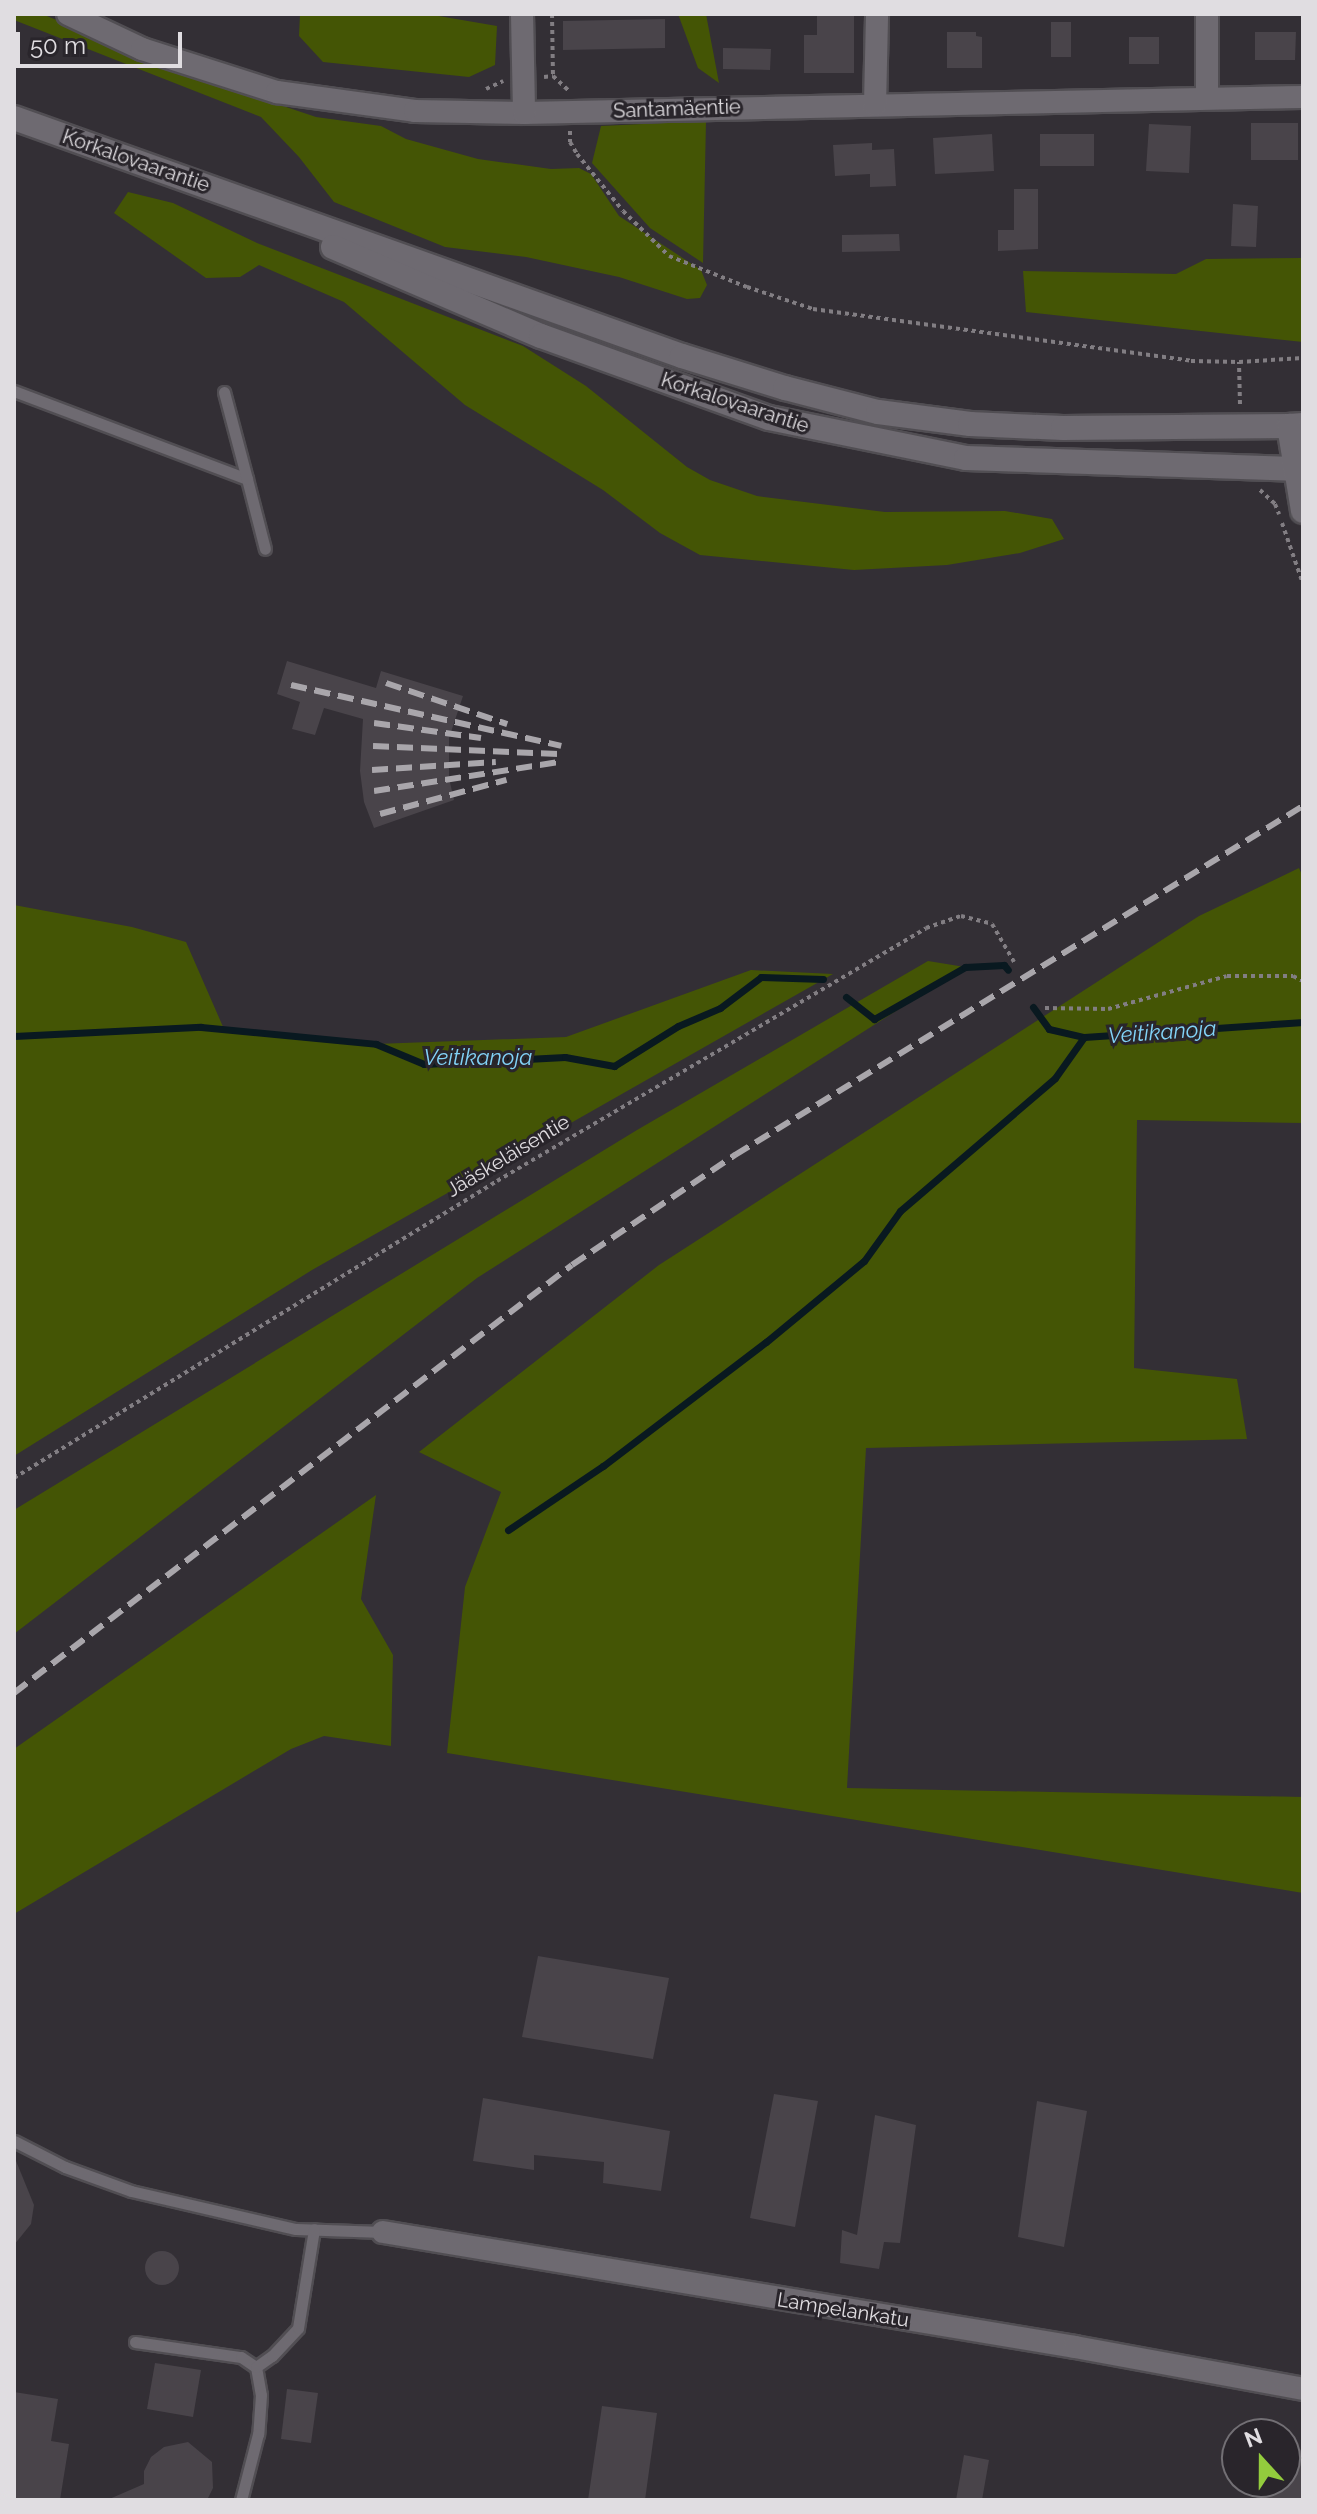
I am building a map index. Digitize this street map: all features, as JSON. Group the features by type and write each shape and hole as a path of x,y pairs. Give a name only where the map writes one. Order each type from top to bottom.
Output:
{"street":[{"name":"Santamäentie","path":"68,14 142,49 277,92 415,111 524,113 576,103 875,105 1303,97"},
{"path":"522,14 524,113"},
{"path":"875,105 877,14"},
{"path":"1207,14 1207,98"},
{"name":"Korkalovaarantie","path":"14,118 682,356 785,388 878,412 970,424 1195,428 1296,426"},
{"name":"Korkalovaarantie","path":"258,205 289,228 541,336 769,418 966,458 1245,473 1298,469"},
{"path":"1296,426 1303,511"},
{"name":"Lampelankatu","path":"383,2232 1075,2347 1303,2389"}],"lane":[{"path":"14,391 247,479"},
{"path":"224,392 265,549"},
{"path":"14,2141 65,2167 131,2191 296,2229 383,2232"},
{"path":"256,2367 272,2356 298,2328 314,2229"},
{"path":"135,2342 241,2357 256,2367 261,2395 258,2434 241,2500"}],"path":[{"path":"552,14 553,76"},
{"path":"475,94 505,80 553,76 569,90 576,103 570,142 623,211 669,256 813,309 1191,361 1303,358"},
{"path":"1239,362 1241,426"},
{"path":"1245,473 1275,504 1303,584"},
{"name":"Jääskeläisentie","path":"14,1478 497,1181 926,928 961,916 992,924 1014,962"},
{"path":"1045,1008 1108,1009 1227,976 1293,976 1303,981"}],"green space":[{"path":"14,14 42,14 185,73 316,117 381,126 406,139 478,159 551,169 579,168 591,174 619,216 701,270 707,285 700,298 687,299 619,277 526,257 445,247 334,202 299,157 261,117 14,20"},
{"path":"300,14 427,14 497,26 495,65 469,77 323,62 299,36"},
{"path":"678,14 706,14 719,83 698,68"},
{"path":"706,121 703,263 650,228 592,163 601,126"},
{"path":"128,192 173,203 257,243 523,346 586,386 687,467 710,480 757,496 885,512 1005,511 1052,519 1064,539 1020,553 947,565 854,570 700,555 660,533 603,490 465,405 344,302 259,265 240,277 206,278 114,213"},
{"path":"1303,258 1303,342 1026,312 1023,271 1176,274 1206,259"},
{"path":"1299,868 1303,877 1303,1123 1137,1120 1134,1368 1237,1379 1247,1439 866,1448 847,1788 1303,1797 1303,1893 447,1753 465,1587 501,1492 419,1452 659,1265 1199,916"},
{"path":"14,905 132,927 186,942 224,1029 376,1044 566,1037 751,970 833,974 312,1270 14,1456"},
{"path":"928,961 965,967 477,1278 14,1634 14,1510 637,1130"},
{"path":"376,1495 361,1599 393,1655 391,1746 324,1736 291,1749 14,1914 14,1749"}],"building":[{"path":"817,14 854,14 854,73 804,73 804,35 817,35"},
{"path":"665,19 665,48 563,50 563,21"},
{"path":"1051,22 1071,22 1071,57 1051,57"},
{"path":"947,32 976,32 976,36 982,37 982,68 947,68"},
{"path":"1255,32 1296,32 1295,60 1255,60"},
{"path":"1129,37 1159,37 1159,64 1129,64"},
{"path":"723,48 771,49 770,70 723,69"},
{"path":"1251,123 1298,123 1298,160 1251,160"},
{"path":"1149,124 1191,126 1189,173 1146,171"},
{"path":"992,134 994,171 935,174 933,138"},
{"path":"1040,134 1094,134 1094,166 1040,166"},
{"path":"872,143 872,150 894,149 896,186 870,187 870,174 835,176 833,145"},
{"path":"1014,189 1038,189 1038,249 998,251 998,230 1014,230"},
{"path":"1233,204 1258,206 1256,247 1231,246"},
{"path":"899,234 900,251 842,252 842,235"},
{"path":"287,661 376,688 381,671 463,696 449,738 449,778 454,800 374,828 364,802 360,771 363,719 324,708 315,735 292,729 300,702 277,694"},
{"path":"538,1956 669,1978 653,2059 522,2037"},
{"path":"774,2094 818,2101 795,2227 750,2218"},
{"path":"483,2098 670,2131 661,2191 603,2183 604,2162 534,2155 534,2170 473,2161"},
{"path":"1037,2101 1087,2111 1064,2247 1018,2237"},
{"path":"875,2115 916,2125 900,2243 884,2242 879,2269 840,2263 842,2230 857,2235"},
{"path":"14,2156 34,2205 31,2224 14,2245"},
{"path":"162,2251 174,2256 179,2268 174,2280 162,2285 150,2280 145,2268 150,2256"},
{"path":"155,2363 201,2370 193,2417 147,2409"},
{"path":"287,2389 318,2393 311,2443 281,2439"},
{"path":"14,2392 58,2399 51,2441 69,2444 60,2500 14,2500"},
{"path":"602,2406 657,2413 645,2500 588,2500"},
{"path":"188,2442 212,2462 213,2488 207,2500 107,2500 144,2484 144,2471 151,2457 164,2447"},
{"path":"1303,2450 1303,2500 1256,2500 1301,2498"},
{"path":"964,2455 989,2460 982,2500 956,2500"}],"waterway":[{"name":"Veitikanoja","path":"846,997 874,1019 965,967 1004,965 1008,970"},
{"name":"Veitikanoja","path":"14,1036 201,1027 376,1044 424,1064 565,1057 614,1066 678,1026 720,1008 761,977 823,979"},
{"name":"Veitikanoja","path":"1033,1007 1049,1029 1084,1037 1303,1022"},
{"path":"508,1530 603,1466 766,1342 864,1261 900,1211 1055,1078 1084,1037"}],"railway":[{"path":"386,683 507,724"},
{"path":"291,685 561,746"},
{"path":"374,723 481,738"},
{"path":"373,746 559,754"},
{"path":"372,770 496,762"},
{"path":"374,791 559,762"},
{"path":"380,814 506,780"},
{"path":"14,1693 572,1265 735,1155 1303,806"}]}
